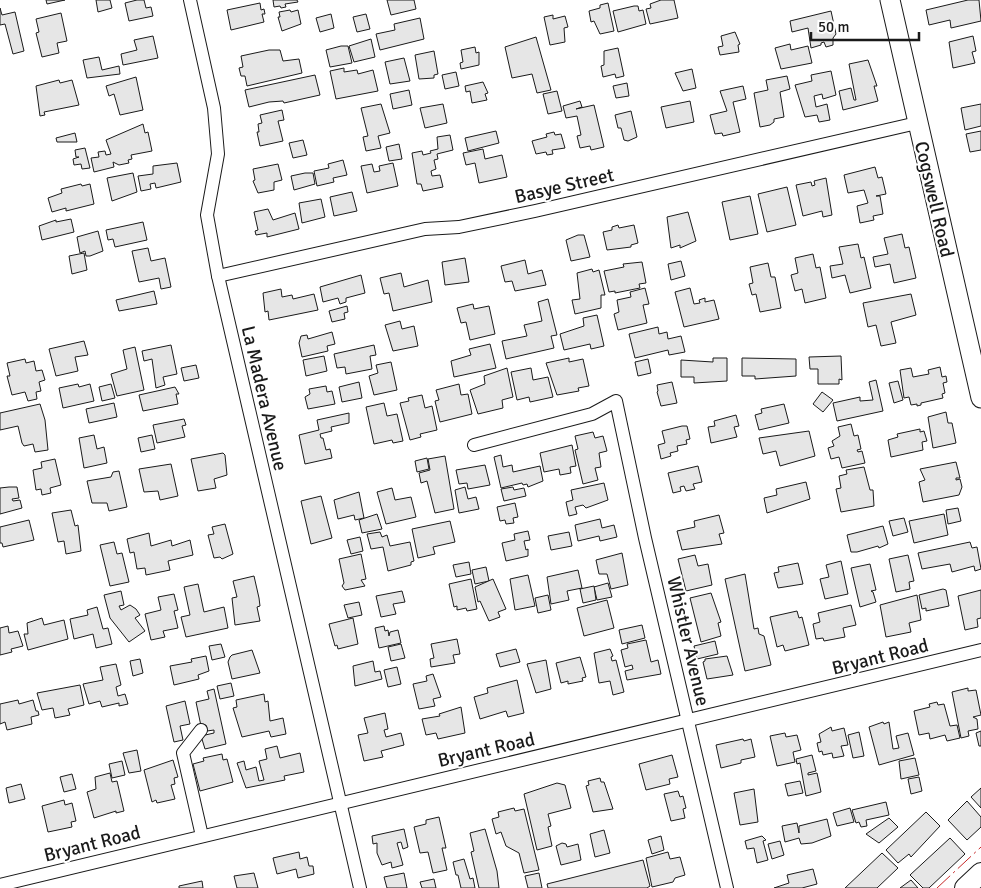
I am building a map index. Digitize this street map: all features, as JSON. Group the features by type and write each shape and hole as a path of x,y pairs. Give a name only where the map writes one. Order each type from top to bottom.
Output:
{"main road":[{"path":"965,888 981,873"}],"street":[{"name":"La Madera Avenue","path":"190,0 214,108 218,154 207,215 218,276 360,888"},
{"name":"Cogswell Road","path":"890,0 917,124 976,352 981,398"},
{"name":"Basye Street","path":"218,276 426,229 460,227 535,211 917,124"},
{"name":"Whistler Avenue","path":"474,445 592,414 616,401 645,538 727,888"},
{"name":"Bryant Road","path":"0,885 341,802 689,722 981,650"},
{"path":"201,730 183,753 202,836"}],"building":[{"path":"46,0 65,0 47,4"},
{"path":"96,0 110,0 112,8 98,12"},
{"path":"144,0 146,8 151,7 153,16 129,21 125,3"},
{"path":"273,0 297,0 298,2 285,4 286,7 281,8 280,6 274,7"},
{"path":"387,0 414,0 416,9 391,15"},
{"path":"661,0 674,0 678,18 650,24 646,9 651,8 650,4"},
{"path":"968,0 979,0 981,21 951,28 950,20 929,25 926,10"},
{"path":"260,3 261,10 264,9 265,14 262,14 264,22 231,30 227,10"},
{"path":"608,3 614,31 600,34 594,21 591,22 589,11 600,8 600,5"},
{"path":"638,6 639,11 643,10 646,24 618,32 613,11"},
{"path":"0,8 2,15 15,12 24,51 13,54 5,24 0,25"},
{"path":"290,10 291,12 298,10 301,24 282,31 278,17 280,17 279,12"},
{"path":"831,11 836,34 833,38 833,45 826,47 824,42 811,48 808,28 792,32 790,21"},
{"path":"61,13 67,41 57,43 59,53 42,57 36,33 39,32 36,19"},
{"path":"331,14 334,28 320,32 316,18"},
{"path":"366,14 370,29 357,32 353,17"},
{"path":"553,15 553,19 565,16 568,27 564,28 565,42 550,45 544,17"},
{"path":"420,18 424,39 380,50 376,34 395,30 394,24"},
{"path":"735,32 740,44 738,45 739,52 720,55 718,47 723,46 721,36"},
{"path":"153,36 158,58 123,65 121,54 137,50 134,40"},
{"path":"973,36 976,51 972,52 975,63 953,68 949,42"},
{"path":"536,37 551,90 537,93 532,74 512,78 505,47"},
{"path":"371,39 375,57 354,62 349,46"},
{"path":"790,44 791,50 808,46 812,63 781,69 775,48"},
{"path":"348,46 352,63 330,67 326,50"},
{"path":"475,47 476,53 479,52 479,65 461,69 460,63 463,62 461,50"},
{"path":"618,48 624,76 616,78 615,74 603,77 601,66 604,65 604,51"},
{"path":"269,50 280,50 283,61 299,59 302,73 247,86 245,76 241,76 239,68 243,67 241,56"},
{"path":"434,51 438,74 434,75 434,78 419,79 415,55"},
{"path":"99,57 102,70 119,66 120,74 87,78 83,60"},
{"path":"404,58 410,81 390,84 385,62"},
{"path":"868,60 877,86 874,86 878,101 843,110 839,91 851,88 854,100 856,100 849,64"},
{"path":"344,68 344,72 357,70 358,74 373,70 378,91 336,99 330,71"},
{"path":"692,69 696,88 683,91 675,73"},
{"path":"831,71 836,95 823,99 822,94 814,96 816,107 827,104 830,120 819,122 817,115 805,117 795,85 812,81 811,75"},
{"path":"456,72 459,86 445,89 442,75"},
{"path":"315,75 320,95 284,103 283,101 269,102 249,107 245,90"},
{"path":"787,76 790,89 780,92 784,117 774,119 774,122 770,125 760,127 754,93 768,90 766,80"},
{"path":"136,77 143,110 120,115 114,94 109,96 106,86"},
{"path":"59,80 60,83 72,80 79,105 44,112 45,115 40,116 36,86"},
{"path":"483,82 488,93 485,94 487,100 472,103 470,91 466,92 465,86"},
{"path":"627,83 629,96 616,98 613,86"},
{"path":"743,86 746,99 733,102 740,132 723,136 722,133 715,134 710,115 727,111 720,91"},
{"path":"409,90 412,105 393,109 390,94"},
{"path":"557,91 562,111 548,114 543,94"},
{"path":"580,101 582,107 576,109 594,105 604,147 591,150 590,146 580,148 577,136 581,135 577,116 566,118 563,106"},
{"path":"690,101 694,122 666,128 661,107"},
{"path":"381,104 390,133 378,136 381,148 366,151 363,137 368,136 361,108"},
{"path":"443,104 447,123 425,128 420,108"},
{"path":"981,104 981,126 965,130 961,108"},
{"path":"282,110 284,120 278,121 283,141 260,146 257,132 259,132 258,124 262,123 260,115"},
{"path":"631,111 637,137 628,141 624,140 621,128 618,128 615,115"},
{"path":"143,124 145,133 148,132 152,151 131,155 132,159 128,160 129,163 119,165 113,162 114,167 94,172 91,158 99,157 98,152 105,151 106,155 111,154 106,140"},
{"path":"496,131 499,143 468,151 465,138"},
{"path":"981,131 981,150 970,152 966,134"},
{"path":"554,132 555,135 561,134 565,148 552,150 553,154 547,155 546,152 536,154 532,141 547,137 546,134"},
{"path":"75,133 77,142 57,142 56,138"},
{"path":"450,135 453,150 437,154 438,159 434,160 436,169 431,171 432,176 440,175 443,187 423,191 421,184 417,184 412,153 422,151 423,155 431,153 430,151 438,149 437,137"},
{"path":"303,140 307,155 293,158 289,143"},
{"path":"399,144 402,159 389,161 386,147"},
{"path":"85,148 90,168 82,169 81,164 74,165 73,159 79,157 76,157 75,150"},
{"path":"483,149 485,159 502,155 507,177 479,183 475,163 466,165 463,153"},
{"path":"343,160 347,175 333,178 334,182 317,186 314,171 329,168 328,164"},
{"path":"177,163 181,182 156,188 155,183 150,184 151,189 141,191 138,176 153,174 153,166"},
{"path":"393,163 398,186 367,193 361,166 372,164 374,172 380,171 379,166"},
{"path":"278,164 282,180 274,182 274,190 258,193 253,181 255,180 253,169"},
{"path":"875,167 878,178 882,177 886,194 876,196 880,196 883,214 873,216 874,220 860,223 857,206 868,203 864,190 848,193 844,175"},
{"path":"133,173 137,192 112,201 107,178"},
{"path":"313,173 315,184 294,190 291,176"},
{"path":"826,178 832,215 823,217 822,211 803,216 796,185 811,182 812,186 815,185 814,181"},
{"path":"81,184 82,186 90,184 94,204 66,211 66,208 52,212 48,198 62,193 61,189"},
{"path":"787,187 796,225 767,232 758,194"},
{"path":"352,192 357,211 334,216 330,197"},
{"path":"750,196 758,234 730,240 722,202"},
{"path":"321,199 325,217 302,223 299,203"},
{"path":"268,209 273,220 295,213 299,229 267,237 267,233 256,235 255,231 258,230 254,212"},
{"path":"688,212 696,241 680,248 680,245 671,248 667,217"},
{"path":"71,219 74,232 42,240 39,226 56,220 56,222"},
{"path":"143,222 147,240 115,247 113,239 108,240 106,230"},
{"path":"618,225 619,228 634,225 638,243 631,245 631,247 607,250 603,232 612,230 612,227"},
{"path":"98,231 103,251 90,256 86,256 85,251 80,253 77,237"},
{"path":"902,234 905,248 909,247 916,278 894,283 890,264 875,267 873,257 888,254 884,238"},
{"path":"578,235 584,235 590,257 571,261 566,240"},
{"path":"858,244 861,258 864,257 871,288 850,293 845,275 832,278 830,266 843,264 839,247"},
{"path":"148,248 151,261 165,258 171,287 161,289 159,278 139,282 132,251"},
{"path":"84,253 87,270 72,274 69,256"},
{"path":"813,254 816,268 820,267 826,298 805,303 802,289 795,291 791,275 798,273 795,258"},
{"path":"465,258 469,282 445,285 442,262"},
{"path":"525,260 528,274 542,270 546,285 515,291 512,281 505,282 501,266"},
{"path":"681,261 685,276 671,280 668,264"},
{"path":"642,262 646,283 639,284 640,288 615,293 615,291 609,292 604,271 624,267 623,264"},
{"path":"768,263 771,277 775,277 781,308 760,312 756,294 752,295 749,284 753,283 750,267"},
{"path":"592,269 593,272 599,270 605,295 601,295 601,308 575,314 572,300 580,299 577,273"},
{"path":"401,273 404,287 428,280 432,302 393,311 389,293 384,294 380,278"},
{"path":"361,275 365,293 346,298 346,302 340,304 338,298 323,302 320,287"},
{"path":"645,288 649,304 643,305 647,323 618,330 614,314 619,312 617,300 631,297 630,292"},
{"path":"690,288 694,304 700,303 699,300 705,298 705,302 714,300 719,319 684,327 675,292"},
{"path":"281,289 282,297 292,295 293,299 314,294 318,310 269,320 268,311 265,312 263,293"},
{"path":"154,291 157,304 119,311 116,300"},
{"path":"911,294 916,315 891,322 896,343 881,346 876,325 868,327 863,303"},
{"path":"548,299 557,335 551,336 554,348 506,359 502,341 527,336 524,325 542,321 538,302"},
{"path":"473,304 474,309 489,306 495,334 470,340 466,322 461,323 457,308"},
{"path":"347,306 348,312 344,313 345,319 332,322 329,311"},
{"path":"597,315 604,346 591,349 590,344 564,350 560,334 584,326 583,318"},
{"path":"400,321 402,329 414,326 418,346 393,351 385,325"},
{"path":"658,327 659,334 667,332 668,339 681,336 685,352 669,355 668,350 635,358 629,334"},
{"path":"332,332 335,344 327,346 328,351 302,357 299,343 301,336 307,335 308,339"},
{"path":"84,341 88,355 75,357 78,371 56,376 49,349"},
{"path":"490,344 496,368 454,377 451,361 471,355 469,349"},
{"path":"171,345 177,374 163,377 165,385 156,388 152,359 144,361 142,351"},
{"path":"374,345 376,355 370,356 372,369 346,374 345,367 337,368 334,354"},
{"path":"135,347 144,390 117,396 111,374 127,369 123,350"},
{"path":"324,356 327,371 306,376 303,360"},
{"path":"841,356 842,380 839,379 839,384 818,384 818,369 810,369 809,357"},
{"path":"569,358 569,362 583,359 589,386 578,388 579,391 557,395 546,363"},
{"path":"713,358 727,358 727,381 694,383 694,377 681,377 681,360 713,362"},
{"path":"742,358 796,359 796,376 755,379 755,376 742,376"},
{"path":"25,359 26,363 34,361 36,371 42,370 45,380 39,382 41,391 36,392 37,399 28,401 25,392 12,395 7,376 10,376 7,363"},
{"path":"648,359 651,373 638,376 635,362"},
{"path":"391,362 397,390 374,395 369,376 378,373 376,365"},
{"path":"196,365 199,378 184,381 181,368"},
{"path":"940,367 942,377 946,376 947,382 943,383 945,393 942,394 943,398 921,403 921,405 917,406 917,404 911,405 909,397 904,398 900,370 911,368 913,377 929,374 928,370"},
{"path":"507,368 513,397 502,400 503,408 478,414 470,390 485,384 484,376"},
{"path":"531,368 533,380 548,377 553,397 530,402 529,397 517,400 511,372"},
{"path":"876,380 883,411 837,421 833,403 860,397 860,401 873,400 869,382"},
{"path":"898,381 903,400 894,403 889,383"},
{"path":"359,382 362,398 342,402 339,387"},
{"path":"672,382 677,403 661,406 657,385"},
{"path":"78,384 79,387 90,384 94,401 63,408 59,388"},
{"path":"111,384 115,398 102,401 99,387"},
{"path":"459,384 461,395 468,394 472,414 440,422 435,401 439,400 436,390"},
{"path":"326,386 327,392 332,391 335,404 308,409 305,397 310,394 309,389"},
{"path":"175,387 179,394 176,394 178,404 143,411 139,395"},
{"path":"822,392 833,400 823,412 813,404"},
{"path":"422,395 425,408 432,406 437,430 420,434 421,437 410,440 400,403 409,401 408,398"},
{"path":"114,403 117,417 89,423 86,409"},
{"path":"384,403 387,416 397,414 403,441 393,443 392,440 374,444 366,407"},
{"path":"40,404 45,420 48,450 35,452 33,444 24,446 22,443 18,426 0,430 0,413"},
{"path":"784,404 789,423 759,430 755,415 762,413 761,409"},
{"path":"946,412 948,423 952,423 956,443 933,448 928,417"},
{"path":"349,413 349,423 331,427 332,431 320,434 326,450 330,449 332,458 305,464 299,435 319,430 317,420"},
{"path":"736,415 739,426 734,427 737,437 711,443 708,427 715,426 714,421"},
{"path":"184,419 186,425 182,426 185,437 157,443 153,425"},
{"path":"851,424 854,436 858,435 861,449 857,450 858,452 862,451 865,463 842,468 839,457 831,459 828,448 834,446 832,441 840,436 838,427"},
{"path":"687,426 690,439 686,440 687,444 677,446 678,451 670,453 671,456 661,459 658,445 665,443 662,431"},
{"path":"920,429 920,432 924,431 927,441 922,442 923,450 891,457 888,440 898,437 897,434"},
{"path":"809,431 815,456 780,466 776,451 763,454 759,438"},
{"path":"593,432 595,438 603,436 607,451 599,453 601,467 595,468 598,480 583,484 575,450 578,449 575,436"},
{"path":"94,435 97,449 104,447 107,463 84,468 79,438"},
{"path":"152,435 155,449 141,452 138,438"},
{"path":"572,445 576,466 570,467 571,473 560,475 559,469 544,472 540,453"},
{"path":"223,453 225,455 227,475 214,479 216,488 198,491 191,459"},
{"path":"501,455 503,467 512,465 513,472 540,466 543,481 528,487 527,484 523,485 522,483 501,488 494,457"},
{"path":"445,456 454,509 435,513 427,481 421,483 419,473 430,470 428,459"},
{"path":"427,458 429,469 417,472 415,461"},
{"path":"55,459 61,485 50,488 51,493 42,495 41,489 36,490 33,470 42,468 41,462"},
{"path":"956,462 960,478 956,478 956,480 960,479 962,487 959,495 923,502 919,482 925,480 920,469"},
{"path":"171,464 178,496 160,500 158,491 144,492 139,469"},
{"path":"485,465 490,485 468,489 467,483 459,484 456,470"},
{"path":"698,466 702,482 693,484 695,489 686,491 684,486 680,487 681,491 673,493 668,473"},
{"path":"864,467 870,490 873,490 874,506 841,512 836,489 841,488 839,476 847,474 846,470"},
{"path":"119,471 127,507 109,511 107,503 92,503 87,481 111,477 113,472"},
{"path":"806,482 810,499 767,513 764,498 777,495 776,489"},
{"path":"604,483 608,500 586,508 583,505 575,507 577,514 569,516 566,502 573,500 571,490"},
{"path":"17,487 19,498 12,499 13,501 20,500 22,508 0,514 0,488"},
{"path":"465,487 468,499 476,497 479,509 459,513 455,490"},
{"path":"513,487 514,490 524,488 526,496 504,501 501,489"},
{"path":"392,488 395,500 411,497 416,517 386,524 377,492"},
{"path":"359,492 364,518 355,520 354,515 338,519 334,500"},
{"path":"321,496 332,538 311,544 301,501"},
{"path":"515,503 518,517 513,518 514,523 506,524 505,520 500,521 497,507"},
{"path":"958,508 961,521 948,524 946,510"},
{"path":"71,510 75,526 78,525 81,551 66,554 64,541 58,542 52,513"},
{"path":"377,514 382,529 362,533 359,520"},
{"path":"944,514 948,535 914,543 909,521"},
{"path":"719,515 724,533 719,534 722,544 682,550 677,531 695,527 694,521"},
{"path":"904,518 908,532 893,536 889,521"},
{"path":"600,519 602,528 614,525 617,537 600,541 599,536 578,541 575,525"},
{"path":"29,520 34,540 3,547 2,543 0,543 0,527"},
{"path":"450,521 455,542 433,547 435,554 418,558 412,529"},
{"path":"225,524 233,554 222,559 220,557 214,558 208,535 214,534 212,527"},
{"path":"883,526 888,544 879,548 878,546 851,552 847,535"},
{"path":"528,531 530,540 524,541 526,550 528,549 528,556 506,561 502,543 515,540 514,534"},
{"path":"380,532 382,537 387,535 390,546 410,542 414,561 411,562 411,565 388,571 383,547 371,549 367,534"},
{"path":"569,532 572,546 551,550 548,536"},
{"path":"149,533 151,546 171,540 172,546 190,540 193,555 168,561 170,570 146,575 145,568 137,569 134,552 130,553 127,539"},
{"path":"360,537 363,551 351,554 347,540"},
{"path":"114,542 117,554 122,553 129,582 110,586 100,545"},
{"path":"970,542 972,548 977,547 981,569 975,571 974,566 952,572 950,564 922,569 918,553"},
{"path":"622,553 628,585 611,589 607,574 599,574 596,560"},
{"path":"361,554 366,579 361,580 365,586 345,590 342,586 344,583 339,559"},
{"path":"695,555 698,566 708,564 712,585 686,591 678,559"},
{"path":"908,555 914,581 909,582 910,589 896,592 889,559"},
{"path":"841,561 848,594 825,599 820,579 829,577 826,565"},
{"path":"469,562 471,574 456,577 453,565"},
{"path":"798,563 803,584 778,588 774,573 779,572 778,567"},
{"path":"870,564 876,590 871,591 876,602 860,607 851,568"},
{"path":"486,567 489,581 475,584 472,570"},
{"path":"578,570 582,588 567,591 569,600 551,604 547,577"},
{"path":"745,574 754,629 758,628 759,634 764,636 771,665 745,671 725,579"},
{"path":"528,575 535,606 515,610 510,579"},
{"path":"254,576 259,598 260,606 257,607 260,621 235,625 232,598 237,597 233,581"},
{"path":"471,579 477,609 467,611 466,608 457,610 457,606 454,607 449,584"},
{"path":"493,579 506,609 498,612 500,617 489,621 480,601 478,602 475,587"},
{"path":"608,583 612,597 597,600 594,587"},
{"path":"198,584 204,612 224,607 228,628 186,637 181,617 190,615 184,587"},
{"path":"594,586 596,600 583,603 580,589"},
{"path":"943,589 946,590 949,606 926,611 926,608 922,609 919,595"},
{"path":"981,590 981,618 977,619 978,627 965,630 958,596"},
{"path":"121,591 124,605 119,606 121,610 130,605 136,609 140,615 135,618 145,631 129,642 110,618 104,595"},
{"path":"402,591 405,602 393,604 396,614 381,617 376,596"},
{"path":"711,593 721,622 718,623 721,636 701,642 690,598"},
{"path":"174,594 178,610 174,611 178,628 163,631 165,637 151,640 145,614 161,610 158,597"},
{"path":"548,595 551,610 538,613 535,598"},
{"path":"917,595 921,620 909,623 911,632 886,637 880,605"},
{"path":"607,600 614,628 584,636 577,608"},
{"path":"359,602 362,615 348,618 344,605"},
{"path":"851,605 856,625 843,628 845,637 824,641 823,638 816,639 813,624 820,622 818,613"},
{"path":"97,607 103,629 108,628 112,644 96,648 93,634 74,639 70,619 88,615 87,610"},
{"path":"797,611 799,618 802,617 809,645 785,651 783,645 777,647 770,617"},
{"path":"42,618 44,625 64,620 68,639 28,650 24,634 28,634 27,623"},
{"path":"353,618 358,644 338,649 337,645 335,646 329,624"},
{"path":"642,625 645,638 622,644 619,630"},
{"path":"8,626 9,633 18,631 23,646 11,649 12,652 0,655 0,628"},
{"path":"384,626 385,631 388,630 389,636 390,632 398,630 401,643 379,648 375,628"},
{"path":"457,639 460,654 453,655 455,663 431,667 430,659 434,658 431,644"},
{"path":"646,640 651,662 658,660 661,674 627,680 625,671 633,669 632,665 625,667 621,650 628,648 627,644"},
{"path":"715,641 718,654 697,659 694,646"},
{"path":"221,644 225,657 212,660 209,646"},
{"path":"401,644 405,658 391,661 388,647"},
{"path":"516,649 520,662 500,667 496,654"},
{"path":"610,649 613,656 611,657 612,661 616,660 624,692 613,695 610,681 599,683 594,653"},
{"path":"252,650 260,673 232,679 228,662 230,657"},
{"path":"206,656 209,671 198,675 199,679 174,685 170,666 192,662 191,659"},
{"path":"727,656 733,675 707,679 703,662 705,659"},
{"path":"580,657 586,677 582,678 583,681 568,684 568,681 561,683 556,663"},
{"path":"140,659 143,673 133,676 130,661"},
{"path":"546,660 551,689 536,693 527,664"},
{"path":"373,661 375,672 380,671 382,679 355,686 353,666"},
{"path":"116,664 121,685 116,687 118,696 125,694 128,704 119,706 119,703 102,707 100,701 89,704 83,684 103,680 100,667"},
{"path":"397,667 401,684 388,687 384,670"},
{"path":"433,674 441,697 433,699 435,706 419,709 413,684 427,681 426,676"},
{"path":"517,680 524,713 508,717 506,711 480,719 474,697 488,693 487,688"},
{"path":"231,683 234,696 220,699 217,686"},
{"path":"80,685 84,705 68,709 70,715 55,718 53,708 42,710 37,693"},
{"path":"968,688 968,691 976,690 981,715 973,717 977,719 978,729 968,731 969,736 961,738 952,692"},
{"path":"214,689 226,744 205,749 201,736 214,733 214,730 207,731 206,725 201,726 196,702 209,699 207,691"},
{"path":"264,694 265,702 268,701 270,721 283,718 286,734 271,737 269,731 242,737 233,708 237,707 236,700"},
{"path":"18,700 19,704 33,700 39,715 31,717 32,724 7,730 5,722 0,724 0,704"},
{"path":"185,701 190,724 180,726 183,740 174,742 166,706"},
{"path":"937,702 938,705 944,704 950,726 957,725 960,738 947,741 945,735 930,739 929,733 919,735 914,711 930,707 929,704"},
{"path":"461,707 465,733 438,739 436,733 426,735 422,719 440,716 439,714"},
{"path":"385,713 388,729 384,730 386,737 401,733 404,745 381,751 383,757 364,761 358,735 368,733 364,718"},
{"path":"883,722 884,724 889,722 893,749 899,748 896,736 908,733 914,755 879,765 869,727"},
{"path":"831,727 832,731 844,728 848,745 841,746 844,756 833,758 832,753 823,755 822,751 819,752 817,743 821,742 819,734"},
{"path":"981,731 981,746 979,746 976,733"},
{"path":"859,732 864,756 853,758 848,735"},
{"path":"785,733 786,737 797,735 801,750 793,752 795,762 777,766 770,736"},
{"path":"743,739 744,741 751,739 755,757 721,768 716,745"},
{"path":"277,746 280,758 300,753 304,772 284,776 285,780 246,788 237,763 244,761 246,770 256,767 259,781 264,780 259,761 267,759 265,749"},
{"path":"137,750 141,771 129,773 123,753"},
{"path":"222,754 223,760 227,759 233,782 200,791 193,764 204,761 203,758"},
{"path":"672,755 678,777 669,779 670,784 646,790 639,764"},
{"path":"812,755 816,771 808,773 808,775 817,773 821,792 806,796 800,763 797,764 796,759"},
{"path":"915,758 919,775 901,779 899,761"},
{"path":"173,760 178,777 174,778 175,784 171,785 175,799 157,803 156,800 152,802 144,770"},
{"path":"122,761 125,775 112,778 109,764"},
{"path":"110,773 112,782 117,781 124,811 116,813 116,811 94,818 87,792 96,789 95,777"},
{"path":"72,774 76,789 64,792 60,777"},
{"path":"919,777 922,791 911,794 908,779"},
{"path":"600,778 601,782 604,782 613,809 593,812 586,786 589,785 588,781"},
{"path":"800,781 803,793 788,796 785,784"},
{"path":"557,783 565,785 571,808 548,814 551,826 548,827 552,846 537,850 524,794"},
{"path":"21,784 25,799 9,803 6,788"},
{"path":"981,788 981,808 971,797"},
{"path":"754,789 758,822 740,825 734,793"},
{"path":"678,791 680,797 683,796 686,808 683,809 685,818 671,821 664,794"},
{"path":"64,800 65,805 72,803 76,821 71,822 72,827 48,832 42,806"},
{"path":"967,801 981,817 981,827 967,840 948,820"},
{"path":"886,802 889,815 866,820 867,826 861,827 859,822 856,823 852,810"},
{"path":"514,808 515,811 524,809 539,870 524,873 519,853 506,846 501,832 496,834 492,819 499,817 498,812"},
{"path":"850,808 854,822 837,826 833,813"},
{"path":"926,812 940,826 911,857 909,854 898,863 886,850"},
{"path":"439,817 446,848 442,848 447,870 433,873 428,852 420,853 414,827 426,824 426,820"},
{"path":"889,818 898,827 879,843 866,834"},
{"path":"827,819 831,836 812,843 801,844 799,838 785,842 782,826 797,823 799,833 799,826"},
{"path":"404,829 408,847 403,849 401,842 397,843 403,865 392,868 391,862 382,865 377,853 377,843 373,844 372,836"},
{"path":"485,829 497,871 499,888 479,888 471,852 474,851 470,833"},
{"path":"604,830 610,853 595,857 590,834"},
{"path":"661,836 664,850 652,854 648,840"},
{"path":"762,836 766,840 763,841 768,860 757,863 754,848 747,849 745,841"},
{"path":"950,838 965,854 929,888 923,888 910,875"},
{"path":"780,841 784,855 772,859 768,844"},
{"path":"562,843 566,844 567,847 578,844 581,860 561,865 556,846"},
{"path":"299,852 300,859 307,857 309,866 313,866 314,874 298,878 296,869 277,874 273,858"},
{"path":"668,852 670,859 680,857 685,875 675,878 673,882 652,887 646,858"},
{"path":"882,853 898,868 877,888 845,888"},
{"path":"464,859 470,879 473,878 475,888 461,888 458,875 456,875 453,862"},
{"path":"643,860 650,886 647,888 548,888 547,884"},
{"path":"813,869 817,884 802,888 774,888 789,883 787,875"},
{"path":"254,873 258,888 237,888 234,876"},
{"path":"404,873 407,888 387,888 384,877"},
{"path":"539,873 542,888 528,888 525,876"},
{"path":"434,879 436,888 422,888 420,882"},
{"path":"911,880 918,888 900,888"},
{"path":"202,881 203,888 179,888 179,886"}],"power":[{"path":"937,888 981,847"}]}
